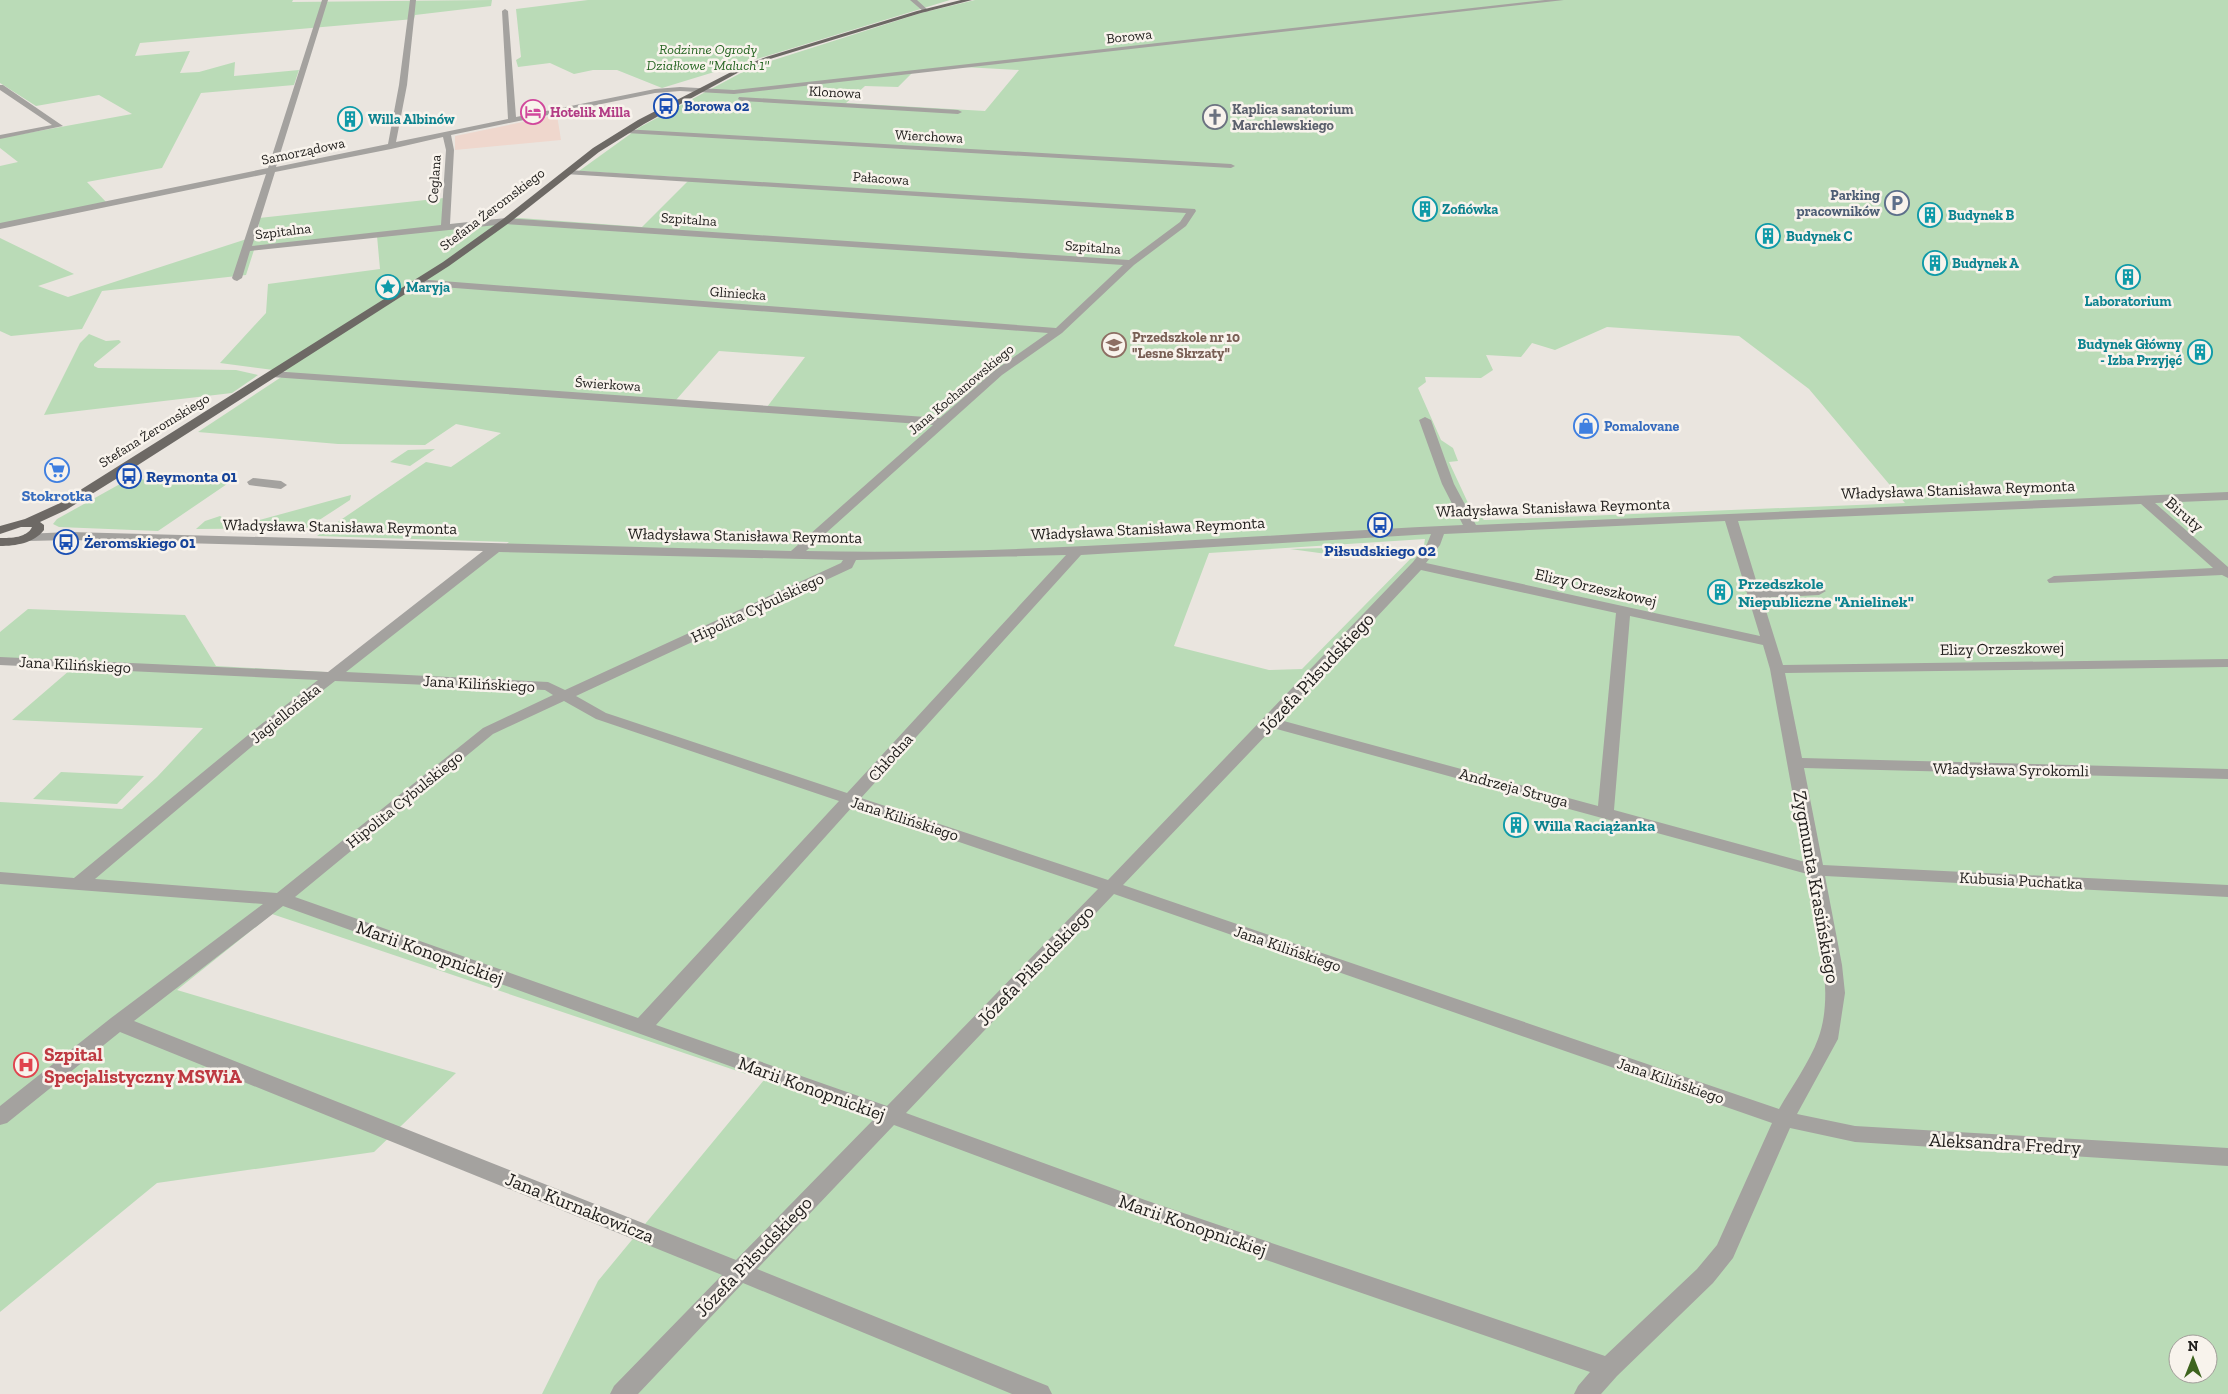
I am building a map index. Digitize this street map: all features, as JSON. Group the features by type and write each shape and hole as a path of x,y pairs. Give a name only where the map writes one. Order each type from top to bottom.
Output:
{"main road":[{"name":"Stefana Żeromskiego","path":"33,529 62,507 446,264 506,221 596,150 626,131 739,70 768,58 969,0"},
{"path":"0,530 14,524 33,529"},
{"path":"4,544 33,529"}],"street":[{"path":"237,278 325,0"},
{"path":"391,147 403,85 413,0"},
{"path":"913,0 926,11"},
{"name":"Borowa","path":"699,91 718,93 1561,0"},
{"path":"505,11 512,121"},
{"path":"0,86 59,126 0,137"},
{"name":"Samorządowa","path":"0,226 391,147 655,91 680,89 699,91"},
{"name":"Klonowa","path":"718,93 715,96 958,112"},
{"name":"Wierchowa","path":"626,131 1231,166"},
{"name":"Ceglana","path":"445,226 450,150 447,135"},
{"name":"Pałacowa","path":"568,172 1192,211"},
{"name":"Jana Kochanowskiego","path":"796,553 998,373 1058,331 1131,263 1183,224 1192,211"},
{"name":"Szpitalna","path":"246,249 445,226 506,221 1131,263"},
{"name":"Gliniecka","path":"416,282 1058,331"},
{"name":"Świerkowa","path":"272,374 942,422"},
{"path":"1425,420 1448,484 1471,528"},
{"path":"253,482 281,485"},
{"name":"Władysława Stanisława Reymonta","path":"33,529 70,536 168,540 796,553 851,556 1077,550 1471,528 2228,496"},
{"name":"Biruty","path":"2143,499 2227,572"},
{"name":"Zygmunta Krasińskiego","path":"1586,1394 1609,1368 1705,1276 1726,1251 1784,1119 1828,1039 1836,993 1833,965 1776,669 1730,517"},
{"name":"Józefa Piłsudskiego","path":"622,1394 888,1115 1112,887 1270,722 1418,565 1434,545 1439,530"},
{"name":"Jagiellońska","path":"78,884 256,736 496,547"},
{"name":"Chłodna","path":"641,1028 851,800 1077,550"},
{"name":"Hipolita Cybulskiego","path":"0,1117 118,1023 281,899 488,731 847,566 851,556"},
{"name":"Elizy Orzeszkowej","path":"1418,565 1767,642"},
{"path":"2054,580 2227,572"},
{"path":"1754,594 1819,591"},
{"path":"1606,812 1623,611"},
{"name":"Jana Kilińskiego","path":"0,660 548,686 601,716 1112,887 1784,1119"},
{"name":"Elizy Orzeszkowej","path":"1776,669 2228,663"},
{"name":"Andrzeja Struga","path":"1270,722 1814,870"},
{"name":"Władysława Syrokomli","path":"1794,763 2228,774"},
{"name":"Kubusia Puchatka","path":"1814,870 2228,891"},
{"name":"Marii Konopnickiej","path":"0,878 281,899 888,1115 1151,1211 1609,1368"},
{"name":"Jana Kurnakowicza","path":"118,1023 740,1271 1040,1394"},
{"name":"Aleksandra Fredry","path":"1784,1119 1855,1134 2228,1157"}],"shaded area":[{"path":"557,115 561,140 455,150 455,136"}],"green space":[{"path":"0,0 293,0 292,2 492,0 491,6 415,15 414,19 140,43 135,56 190,51 180,73 199,72 235,62 234,76 299,70 294,85 201,93 162,168 87,182 107,203 0,224 0,166 18,162 0,148 0,138 132,114 99,95 36,106 0,83"},
{"name":"Rodzinne Ogrody Działkowe \"Maluch 1\"","path":"588,0 950,0 662,88 617,70 593,70 574,74 550,63 518,67 516,60 521,57 516,9"},
{"path":"975,0 2228,0 2228,1394 542,1394 598,1281 764,1080 272,914 177,990 456,1073 374,1152 157,1183 0,1312 0,802 122,809 157,777 203,728 12,720 77,664 0,661 0,632 28,609 185,615 216,666 343,673 509,542 317,536 426,462 451,467 501,433 456,424 425,445 338,444 198,432 289,372 220,363 266,313 268,284 380,269 377,236 254,250 246,275 102,291 82,329 11,336 0,331 0,238 74,274 38,286 68,297 259,235 259,218 444,198 443,225 520,218 642,227 691,178 579,171 640,127 752,67 921,13","holes":["964,67 1019,70 985,111 846,103 865,86 898,87 912,73","1607,327 1739,336 1809,389 1905,503 1484,520 1482,518 1475,518 1449,462 1458,461 1453,448 1441,440 1418,388 1426,382 1425,377 1481,378 1493,370 1486,355 1521,357 1532,343 1555,350","719,351 805,357 767,407 676,400","1425,539 1424,545 1302,669 1269,670 1174,646 1209,553"]},
{"path":"89,334 106,341 119,340 121,342 94,364 98,368 236,370 258,375 232,393 44,415 80,343"},
{"path":"435,449 410,466 390,462 408,450"},
{"path":"129,479 230,482 158,531 59,527 53,524 57,519"},
{"path":"351,495 350,500 307,528 196,529 205,521 220,516 232,523 245,524"},
{"path":"1358,547 1349,557 1290,549"},
{"path":"61,772 144,776 117,804 33,799"}],"place":[{"name":"Borowa 02","path":"666,106"},
{"name":"Hotelik Milla","path":"533,112"},
{"name":"Kaplica sanatorium Marchlewskiego","path":"1215,117"},
{"name":"Willa Albinów","path":"350,119"},
{"name":"Parking pracowników","path":"1897,203"},
{"name":"Zofiówka","path":"1425,209"},
{"name":"Budynek B","path":"1930,215"},
{"name":"Budynek C","path":"1768,236"},
{"name":"Budynek A","path":"1935,263"},
{"name":"Laboratorium","path":"2128,277"},
{"name":"Maryja","path":"388,287"},
{"name":"Przedszkole nr 10 \"Lesne Skrzaty\"","path":"1114,345"},
{"name":"Budynek Główny - Izba Przyjęć","path":"2200,352"},
{"name":"Pomalovane","path":"1586,426"},
{"name":"Stokrotka","path":"57,470"},
{"name":"Reymonta 01","path":"129,476"},
{"name":"Piłsudskiego 02","path":"1380,525"},
{"name":"Żeromskiego 01","path":"66,542"},
{"name":"Przedszkole Niepubliczne \"Anielinek\"","path":"1720,592"},
{"name":"Willa Raciążanka","path":"1516,825"},
{"name":"Szpital Specjalistyczny MSWiA","path":"26,1065"}]}
